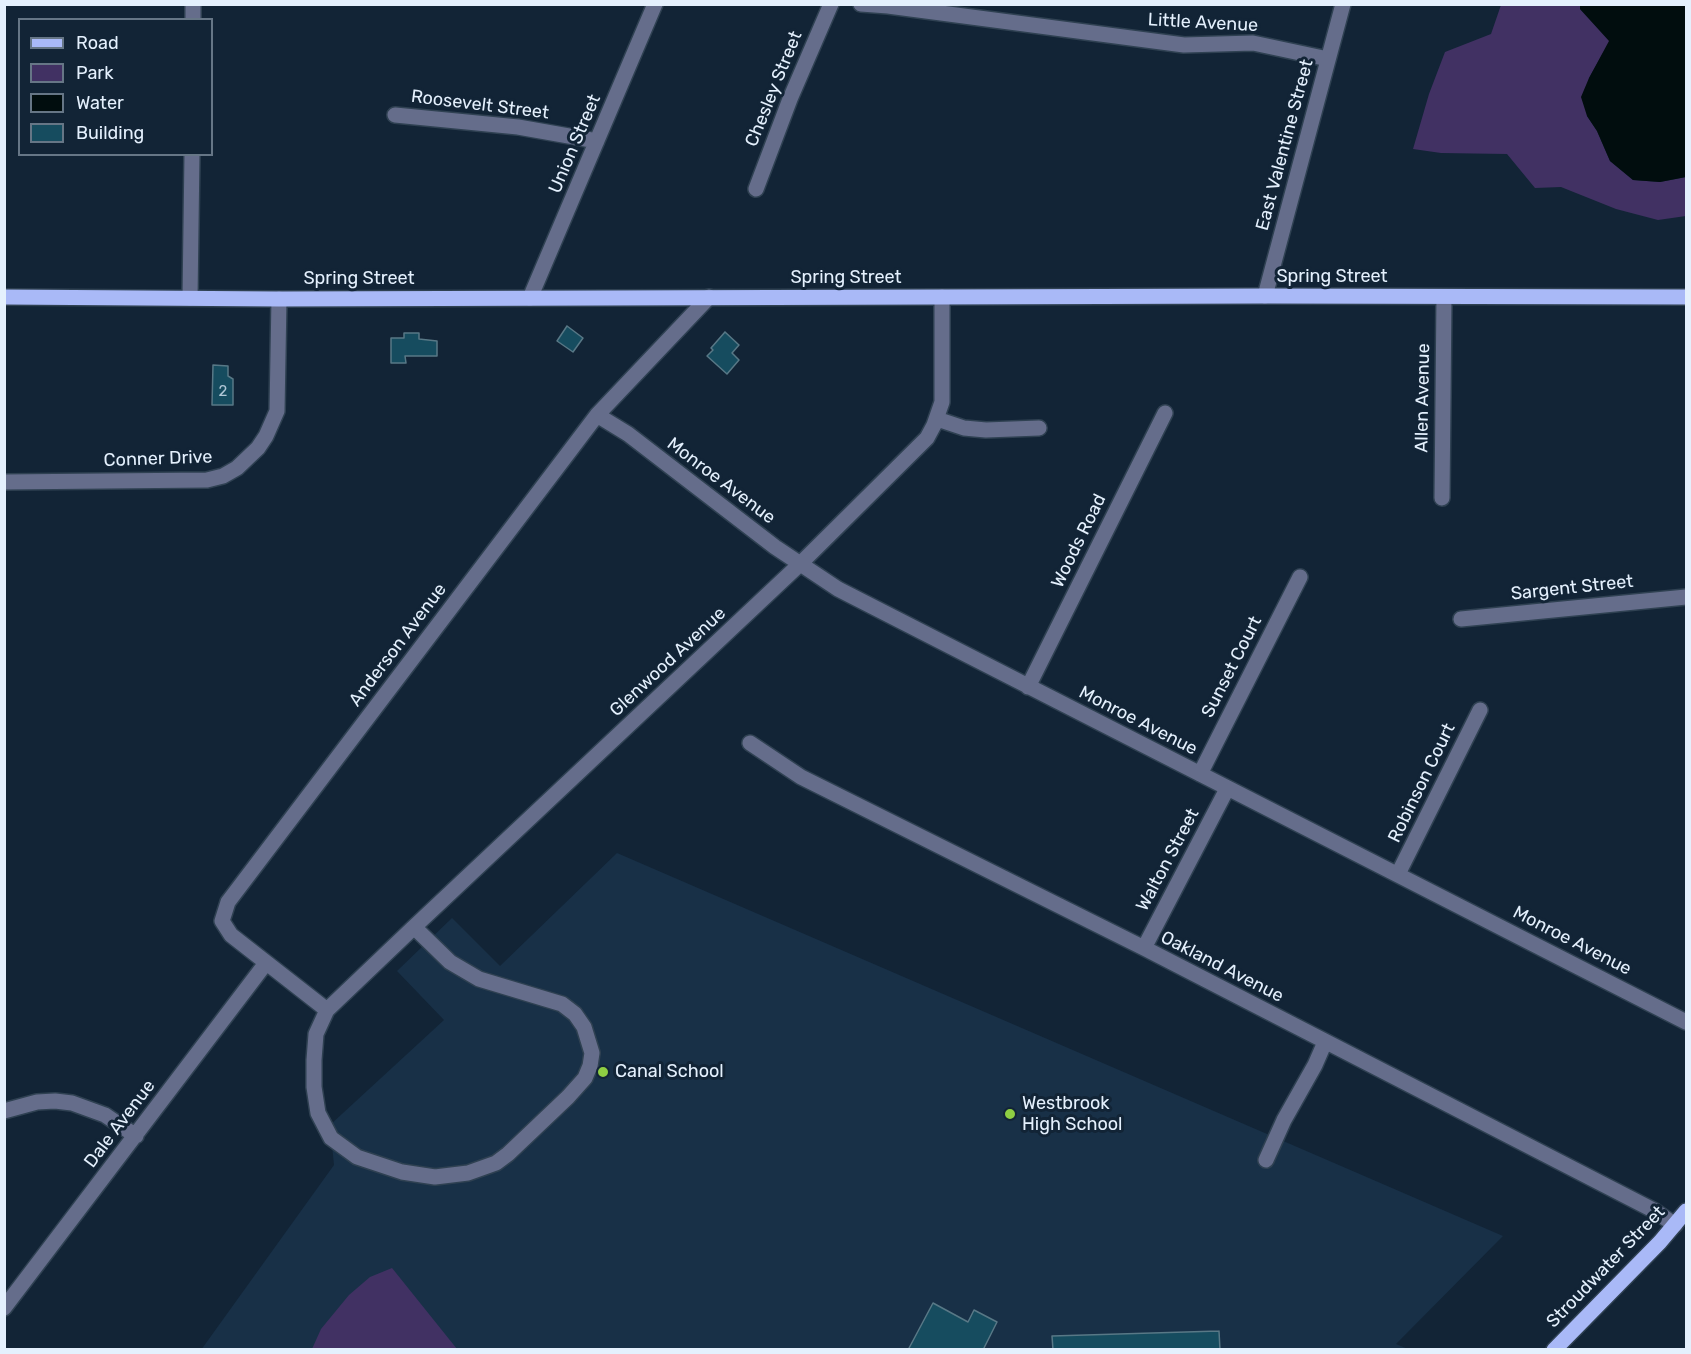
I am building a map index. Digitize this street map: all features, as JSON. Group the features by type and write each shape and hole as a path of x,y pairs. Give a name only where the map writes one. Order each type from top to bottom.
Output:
{"main road":[{"name":"Spring Street","path":"4,297 279,299 1686,297"},
{"name":"Stroudwater Street","path":"1554,1350 1686,1211"}],"street":[{"name":"Union Street","path":"530,298 655,4"},
{"name":"Chesley Street","path":"756,189 786,109 831,4"},
{"name":"Little Avenue","path":"861,4 1184,45 1253,43 1328,59"},
{"name":"East Valentine Street","path":"1265,296 1343,4"},
{"name":"Roosevelt Street","path":"395,115 518,128 597,141"},
{"path":"190,298 192,156"},
{"name":"Anderson Avenue","path":"327,1010 231,935 222,921 228,902 597,415 709,297"},
{"name":"Glenwood Avenue","path":"327,1010 800,564 927,438 937,419 942,402 942,297"},
{"name":"Allen Avenue","path":"1442,498 1444,297"},
{"name":"Conner Drive","path":"4,482 207,480 223,476 237,468 258,448 277,411 279,299"},
{"name":"Woods Road","path":"1028,687 1165,413"},
{"name":"Monroe Avenue","path":"597,415 628,434 775,547 838,589 1686,1022"},
{"path":"937,419 964,428 1039,429"},
{"name":"Sunset Court","path":"1200,774 1299,577"},
{"name":"Sargent Street","path":"1461,619 1686,597"},
{"name":"Robinson Court","path":"1398,874 1480,710"},
{"name":"Oakland Avenue","path":"750,743 801,777 1144,948 1655,1211 1675,1225"},
{"name":"Walton Street","path":"1144,948 1227,789"},
{"path":"327,1010 316,1034 314,1060 318,1113 331,1138 357,1157 418,1175 452,1176 468,1173 496,1162 508,1154 551,1114 585,1078 590,1066 592,1053 589,1040 575,1014 562,1004 496,985 471,975 450,962 414,927"},
{"name":"Dale Avenue","path":"4,1308 267,963"},
{"path":"1266,1160 1325,1042"},
{"path":"4,1111 38,1102 55,1101 72,1104 105,1115 136,1136"}],"shaded area":[{"path":"617,853 1503,1236 1396,1344 1408,1349 201,1350 334,1165 330,1125 444,1020 397,971 452,918 500,966"}],"green space":[{"path":"1501,5 1580,5 1580,9 1610,41 1589,78 1587,116 1597,131 1610,161 1633,180 1660,182 1686,177 1686,216 1658,220 1616,209 1561,187 1535,188 1507,154 1441,153 1413,149 1429,94 1445,52 1491,34"},
{"path":"392,1268 457,1349 312,1349 321,1329 349,1295 370,1277"}],"water":[{"path":"1580,5 1686,5 1686,177 1660,182 1633,180 1610,161 1597,131 1587,116 1581,97 1609,41 1580,9"}],"building":[{"path":"567,326 583,338 573,352 557,341"},
{"path":"725,332 739,345 732,353 739,360 727,374 707,356"},
{"path":"404,333 419,333 419,339 437,341 437,356 405,356 406,363 391,363 391,338 404,338"},
{"path":"213,365 228,366 228,376 233,379 233,405 212,405"},
{"path":"933,1303 968,1322 974,1310 997,1322 983,1350 908,1350"},
{"path":"1219,1331 1220,1350 1053,1350 1052,1336"}],"place":[{"name":"Canal School","path":"603,1072"},
{"name":"Westbrook High School","path":"1010,1114"}]}
